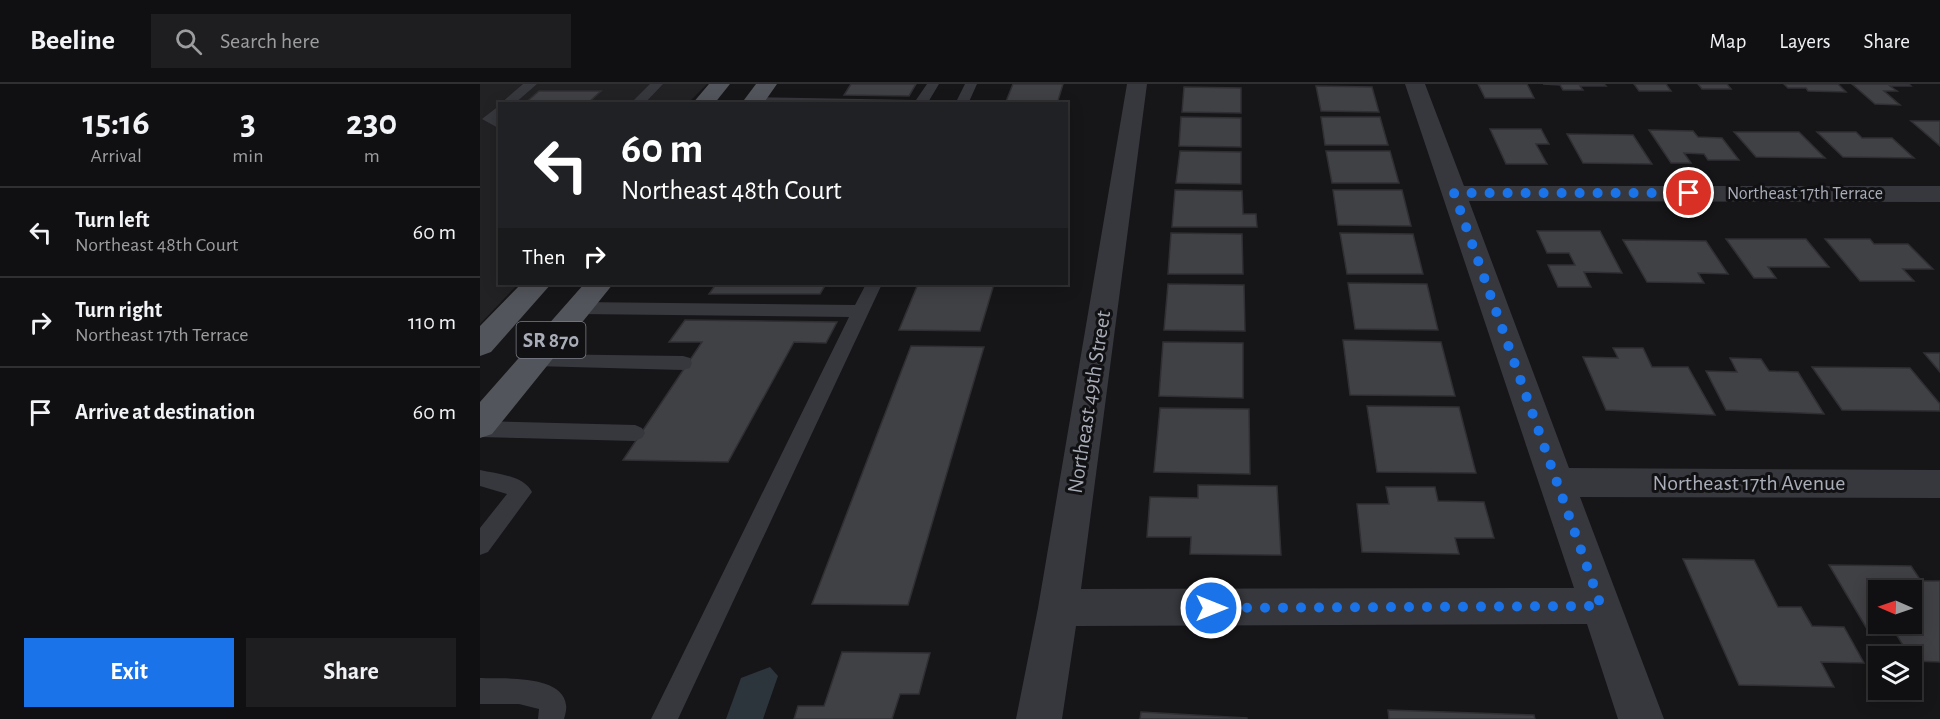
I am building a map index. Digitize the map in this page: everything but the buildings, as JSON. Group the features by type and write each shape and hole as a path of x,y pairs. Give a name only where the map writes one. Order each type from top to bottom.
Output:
{"main road":[{"path":"704,102 720,84"},
{"path":"752,102 767,84"},
{"name":"SR 870","path":"480,345 536,285"},
{"name":"SR 870","path":"480,427 598,285"}],"street":[{"name":"Northeast 49th Street","path":"1039,719 1058,608 1137,84"},
{"path":"1415,84 1641,719"},
{"name":"Northeast 17th Terrace","path":"1454,193 1940,194"},
{"name":"Northeast 17th Avenue","path":"1557,482 1940,484"},
{"path":"1058,608 1601,606"}],"lane":[{"path":"508,102 531,84"},
{"path":"638,102 657,84"},
{"path":"922,102 933,84"},
{"path":"962,102 971,84"},
{"path":"752,102 812,98 885,102"},
{"path":"498,111 489,119 498,124"},
{"path":"664,719 874,285"},
{"path":"578,308 861,311"},
{"path":"534,360 683,363"},
{"path":"480,427 635,433"},
{"path":"480,478 512,486 521,492 480,545"},
{"path":"480,691 531,692 544,695 553,704 551,719"}],"shaded area":[{"path":"480,84 707,84 689,102 498,102 498,285 517,285 480,324"},
{"path":"770,667 778,676 763,719 726,719 741,678"}],"route":[{"path":"1211,608 1601,606 1454,193 1689,193"}]}
